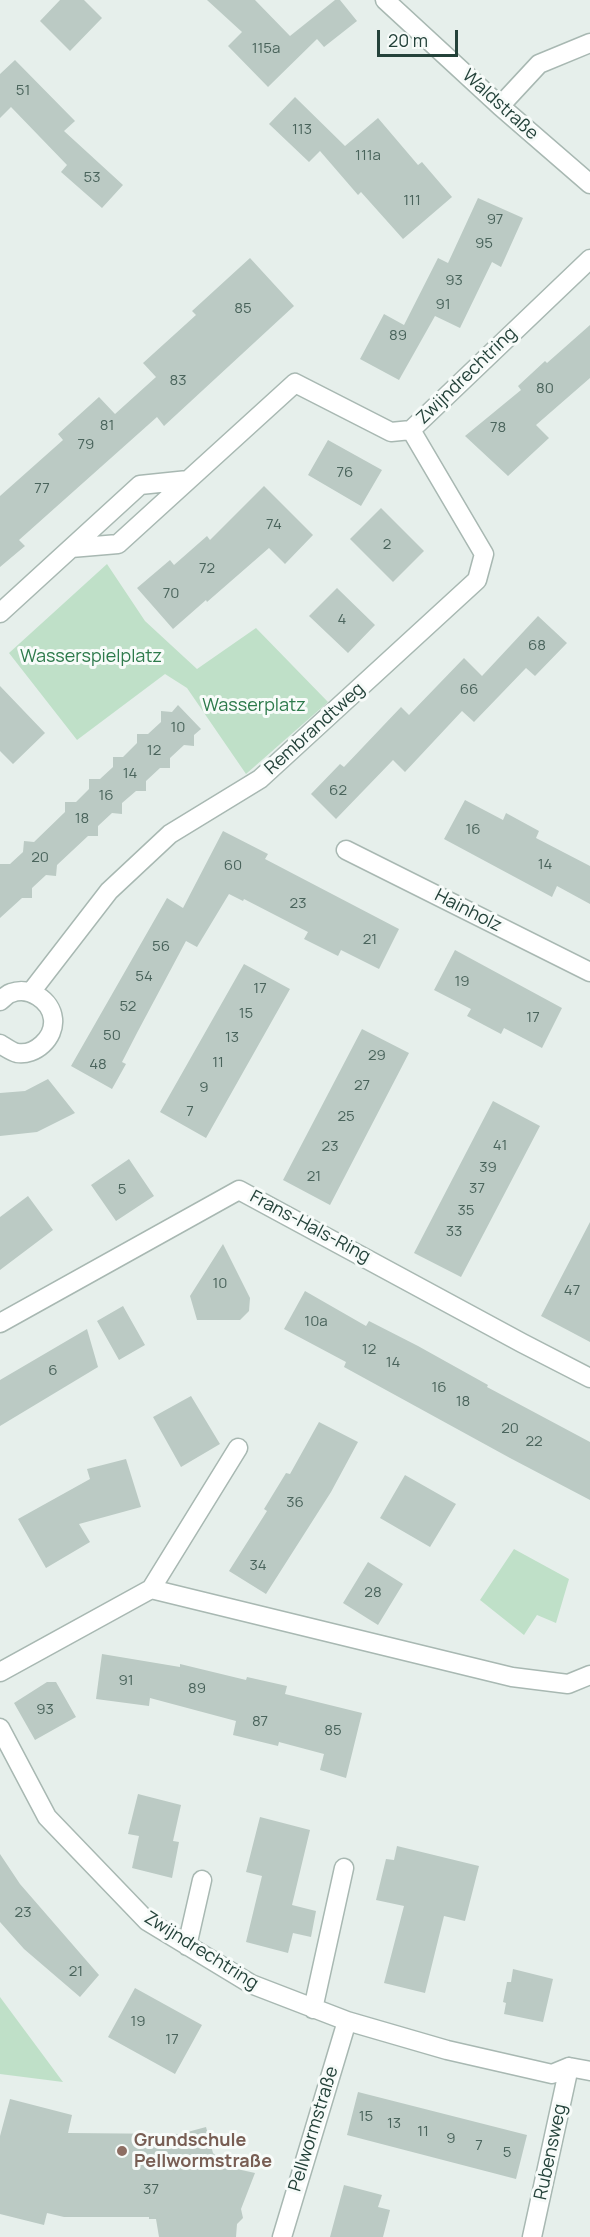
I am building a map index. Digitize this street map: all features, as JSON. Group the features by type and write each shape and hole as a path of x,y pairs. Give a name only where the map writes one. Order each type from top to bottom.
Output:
{"street":[{"name":"Waldstraße","path":"385,0 500,106 590,184"},
{"path":"500,106 539,64 590,44"},
{"name":"Zwijndrechtring","path":"71,548 118,544 295,383 391,432 411,430 590,259"},
{"name":"Rembrandtweg","path":"31,992 109,891 170,834 260,779 477,580 484,554 411,430"},
{"path":"0,613 140,485 188,480"},
{"name":"Hainholz","path":"346,850 590,972"},
{"path":"0,1002 11,993 31,992 46,1002 53,1019 50,1037 36,1050 16,1053 0,1044"},
{"name":"Frans-Hals-Ring","path":"0,1323 239,1190 590,1378"},
{"path":"0,1672 151,1589 238,1448"},
{"path":"151,1589 512,1677 568,1684 590,1675"},
{"name":"Zwijndrechtring","path":"0,1728 47,1817 147,1921 251,1984 346,2021 447,2050 552,2074 569,2067 590,2071"},
{"path":"313,2009 344,1868"},
{"path":"187,1946 202,1880"},
{"name":"Pellwormstraße","path":"282,2237 346,2021"},
{"name":"Rubensweg","path":"532,2237 569,2067"}],"green space":[{"name":"Wasserspielplatz","path":"107,564 145,621 197,669 256,628 328,702 246,774 187,688 165,674 77,740 9,653"},
{"path":"514,1549 569,1579 556,1623 537,1615 524,1635 480,1600"},
{"path":"0,1997 63,2082 0,2074"}],"building":[{"path":"60,0 84,0 102,18 70,51 40,21"},
{"path":"207,0 255,0 290,36 335,0 340,0 357,21 324,47 317,39 268,87 228,46 242,32"},
{"path":"15,60 75,121 64,131 123,185 102,208 61,172 67,165 11,107 0,118 0,74"},
{"path":"295,97 345,146 378,118 418,165 422,162 452,197 403,239 361,192 358,195 320,151 309,162 269,124"},
{"path":"478,198 523,218 501,267 492,262 460,328 435,316 399,380 360,359 384,314 404,325 438,258 448,263"},
{"path":"250,258 294,306 164,426 157,417 19,540 25,546 0,567 0,496 63,440 58,434 99,397 115,414 156,377 143,363 196,315 192,311"},
{"path":"590,325 590,378 536,425 549,438 508,476 465,436 521,390 518,386 545,361 547,363"},
{"path":"328,440 382,470 361,506 308,475"},
{"path":"264,486 313,535 285,564 269,548 173,629 137,588 170,560 174,565 207,536 210,540"},
{"path":"381,508 424,551 393,582 350,539"},
{"path":"337,588 375,625 348,653 309,616"},
{"path":"538,616 567,643 535,676 526,668 474,722 462,711 405,772 393,760 336,819 311,794 340,764 344,767 401,707 409,715 464,658 482,676"},
{"path":"0,686 45,733 13,764 0,751"},
{"path":"178,705 201,729 194,735 194,746 184,745 170,758 170,768 160,768 146,781 146,791 136,791 122,803 122,814 112,813 98,826 98,836 88,836 57,865 56,876 46,875 32,888 32,898 22,898 0,918 0,864 10,864 23,852 24,841 34,842 65,812 65,802 76,802 89,789 89,779 100,779 113,767 113,757 123,757 137,743 137,734 148,734 161,722 161,711 172,712"},
{"path":"465,800 503,820 506,813 539,831 536,838 590,866 590,904 557,886 552,897 444,839"},
{"path":"223,831 268,854 265,859 399,929 379,969 341,950 338,956 304,939 308,932 244,899 243,901 229,894 197,947 186,941 122,1062 126,1064 112,1089 71,1066 167,898 183,908"},
{"path":"455,950 562,1008 542,1048 504,1028 501,1034 467,1016 471,1009 434,990"},
{"path":"244,964 290,989 206,1138 160,1112"},
{"path":"362,1029 409,1053 330,1205 283,1180"},
{"path":"48,1079 75,1113 37,1132 0,1136 0,1093 25,1091"},
{"path":"493,1101 540,1126 461,1277 414,1253"},
{"path":"129,1159 154,1196 116,1221 91,1185"},
{"path":"28,1196 53,1230 0,1270 0,1217"},
{"path":"590,1222 590,1342 541,1316"},
{"path":"223,1244 250,1298 249,1311 240,1320 197,1320 190,1296"},
{"path":"305,1291 366,1326 369,1321 418,1346 488,1385 487,1387 590,1442 590,1500 344,1367 346,1362 284,1329"},
{"path":"123,1306 145,1345 119,1360 97,1321"},
{"path":"87,1329 98,1367 0,1426 0,1380"},
{"path":"191,1396 220,1444 181,1467 153,1417"},
{"path":"319,1422 358,1442 331,1492 266,1594 229,1571 267,1511 264,1509 286,1473 290,1474"},
{"path":"126,1459 141,1507 79,1524 90,1542 46,1568 18,1519 90,1479 87,1469"},
{"path":"405,1475 456,1504 430,1547 380,1518"},
{"path":"368,1562 403,1584 378,1625 343,1603"},
{"path":"102,1654 180,1667 180,1664 246,1680 247,1677 287,1686 285,1694 362,1713 346,1778 320,1770 324,1754 279,1742 278,1746 233,1735 236,1721 150,1698 149,1706 96,1699"},
{"path":"47,1682 56,1682 76,1717 35,1740 14,1703"},
{"path":"138,1794 181,1805 173,1841 179,1842 172,1878 132,1868 139,1836 128,1834"},
{"path":"260,1817 310,1830 292,1905 316,1911 311,1937 293,1933 288,1953 246,1942 262,1876 246,1872"},
{"path":"397,1846 479,1866 465,1921 444,1916 425,1993 384,1983 404,1906 376,1900 386,1859 394,1860"},
{"path":"0,1854 20,1884 99,1975 80,1997 24,1949 0,1922"},
{"path":"513,1969 553,1979 543,2022 504,2014 506,2003 503,2002 507,1982 511,1982"},
{"path":"135,1988 202,2025 175,2074 108,2037"},
{"path":"358,2092 527,2135 516,2179 347,2135"},
{"name":"Grundschule Pellwormstraße","path":"10,2099 72,2115 68,2133 180,2134 206,2127 213,2153 228,2167 255,2173 241,2209 243,2218 237,2224 236,2237 159,2237 156,2219 149,2219 149,2217 64,2217 47,2213 44,2225 0,2214 0,2136"},
{"path":"344,2185 382,2195 378,2207 390,2210 383,2237 330,2237"}],"place":[{"name":"Grundschule Pellwormstraße","path":"122,2151"}],"park label":[{"name":"Wasserplatz","path":"254,706"}]}
